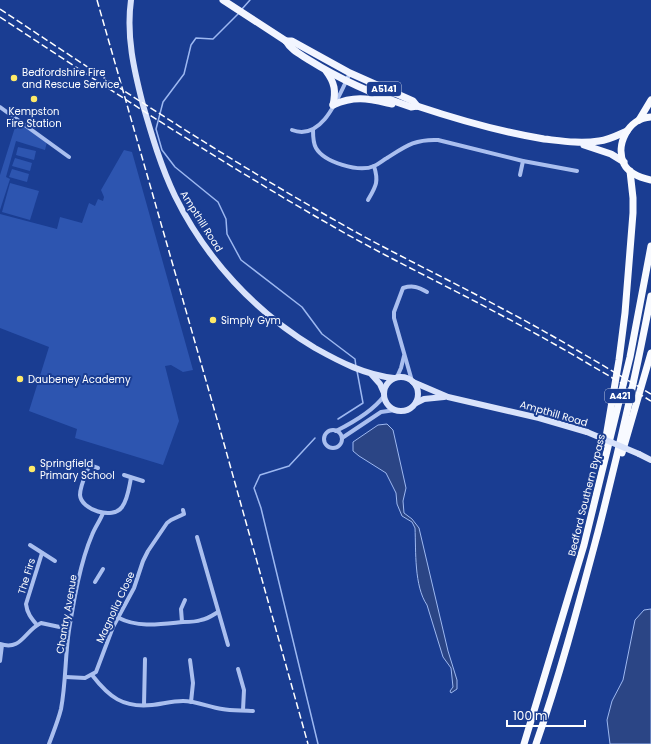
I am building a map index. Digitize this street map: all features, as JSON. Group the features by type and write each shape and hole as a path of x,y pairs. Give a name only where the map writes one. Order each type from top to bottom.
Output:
{"highway":[{"path":"651,100 639,120 623,137 622,145 624,162 630,171 642,178 651,180"},
{"path":"639,120 651,117"},
{"path":"584,545 610,417 625,313 633,213 630,171"},
{"name":"Bedford Southern Bypass","path":"524,744 584,545 630,357 651,246"},
{"name":"Bedford Southern Bypass","path":"536,744 552,696 606,502 640,353 651,296"},
{"path":"606,502 621,457 651,353"}],"main road":[{"name":"Ampthill Road","path":"131,0 129,21 130,47 136,77 147,117 157,150 170,184 181,207 203,245 225,273 262,309 297,336 327,354 372,375 395,378"},
{"name":"A5141","path":"223,0 286,41 292,41 350,73 413,100 417,106"},
{"name":"A5141","path":"286,41 289,48 346,81 397,103 411,107 417,106 487,127 524,135 579,143 611,154 624,162"},
{"path":"325,69 334,84 334,105 343,101 356,99 372,100 391,104 397,103"},
{"name":"A5141","path":"579,143 607,140 627,131"},
{"path":"372,375 380,384 384,394 389,406 395,410 408,410 416,403 417,392 412,382 405,377 395,378 388,384 384,394"},
{"name":"Ampthill Road","path":"412,382 448,397 545,420 587,432 651,460"},
{"name":"Ampthill Road","path":"416,403 428,398 448,397"}],"street":[{"path":"292,130 299,133 305,133 320,125 334,105 350,73"},
{"path":"0,107 69,156"},
{"path":"313,130 315,147 319,152 342,165 357,168 374,166 414,142 426,139 438,140 523,161 577,171"},
{"path":"520,175 523,161"},
{"path":"368,200 377,183 374,166"},
{"path":"412,382 394,318 394,312 403,288 410,286 418,287 427,292"},
{"path":"395,378 402,368 404,356"},
{"path":"384,394 378,405 347,426 336,431 329,431 325,440 327,444 331,447 338,446 341,443 342,438 381,412 395,410"},
{"path":"336,431 340,433 342,438"},
{"path":"83,463 98,468"},
{"path":"89,466 80,496 85,505 103,513 111,514 117,512 122,507 131,478"},
{"path":"124,475 143,481"},
{"name":"Magnolia Close","path":"92,675 99,667 107,641 134,588 148,551 166,523 184,514 183,510"},
{"name":"Chantry Avenue","path":"49,744 60,711 66,677 66,650 69,629 80,576 92,533 100,523 103,513"},
{"path":"197,537 228,646"},
{"name":"The Firs","path":"30,545 55,561"},
{"name":"The Firs","path":"37,625 27,612 26,604 42,553"},
{"path":"96,582 103,569"},
{"path":"182,622 180,609 184,600"},
{"path":"119,618 135,624 167,624 200,621 218,612"},
{"path":"0,661 1,644 7,646 17,644 41,623 69,629"},
{"path":"144,706 145,659"},
{"path":"190,660 193,682 191,702"},
{"path":"145,667 150,667"},
{"path":"238,669 244,690 243,710"},
{"path":"66,677 85,678 92,675 113,698 127,704 144,706 183,701 224,710 253,711"}],"shaded area":[{"path":"17,121 47,142 45,150 16,141 6,177 10,179 0,210 0,175"},
{"path":"18,147 36,151 34,160 16,155"},
{"path":"124,150 132,152 193,370 183,372 171,365 165,366 179,421 163,465 75,438 77,429 29,411 49,347 0,328 0,214 57,229 60,217 82,223 89,203 95,206 98,199 103,201 104,197 101,190"},
{"path":"15,158 32,163 30,171 12,166"},
{"path":"12,169 29,174 27,182 9,177"},
{"path":"10,183 39,191 30,220 2,212"},
{"path":"387,424 393,430 406,488 403,501 404,513 412,519 419,528 448,651 457,680 457,689 451,693 450,691 453,687 451,668 443,657 427,605 420,588 416,568 415,528 412,522 402,516 397,504 396,493 386,473 353,451 353,442 378,425"},
{"path":"651,609 651,744 610,744 607,720 612,701 623,680 635,620 644,610"}],"waterway":[{"path":"242,9 250,0"},
{"path":"238,14 213,39 196,38 191,45 184,74 163,102 156,129 162,150 175,167 218,202 226,219 227,234 241,260 302,307 322,334 355,359 356,367"},
{"path":"338,419 363,403 357,371"},
{"path":"315,438 289,466 260,475 254,488 261,508 318,744"}],"railway":[{"path":"97,0 308,744"},
{"path":"0,9 167,118 295,197 338,222 540,329 651,394"},
{"path":"0,17 166,125 291,202 375,250 538,335 651,401"}],"place":[{"name":"Bedfordshire Fire and Rescue Service","path":"14,78"},
{"name":"Kempston Fire Station","path":"34,99"},
{"name":"Simply Gym","path":"213,320"},
{"name":"Daubeney Academy","path":"20,379"},
{"name":"Springfield Primary School","path":"32,469"}]}
